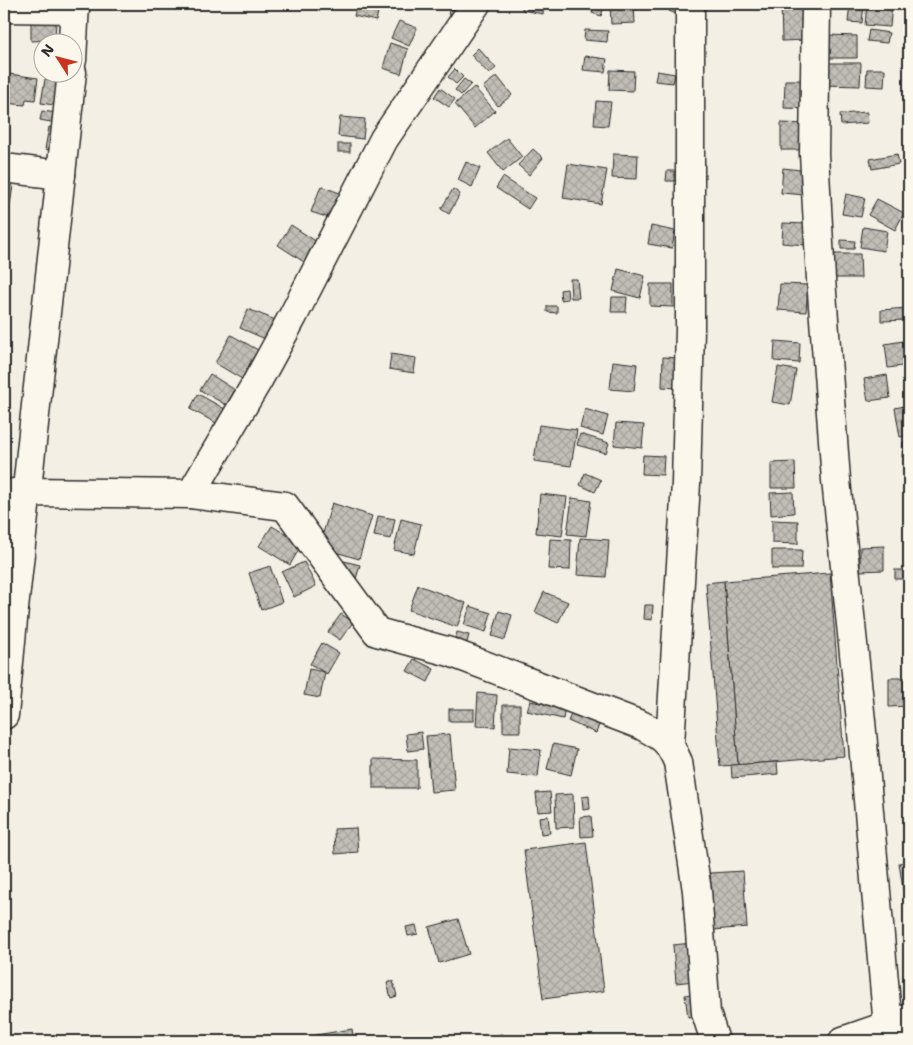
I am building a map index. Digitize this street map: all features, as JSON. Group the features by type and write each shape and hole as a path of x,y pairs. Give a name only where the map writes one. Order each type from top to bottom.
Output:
{"main road":[{"path":"191,494 257,382 293,316 384,138 476,4"},
{"path":"670,744 686,483 690,328 690,4"},
{"path":"816,4 814,154 836,480 860,721 896,1029 843,1041"},
{"path":"4,8 75,6 74,32"},
{"path":"4,715 15,493 61,175 71,82"},
{"path":"4,168 61,175"},
{"path":"15,493 191,494 285,506 377,632 450,652 641,725 657,733 670,744 678,762 697,891 706,1013 716,1041"}],"shaded area":[{"path":"4,499 16,499 4,632"}],"building":[{"path":"357,4 379,8 376,21 354,16"},
{"path":"523,4 544,4 543,14 522,10"},
{"path":"594,4 605,4 601,16 592,13"},
{"path":"610,4 634,4 635,23 611,24"},
{"path":"781,4 805,4 806,40 782,41"},
{"path":"850,4 864,4 862,23 848,22"},
{"path":"867,4 892,4 890,27 865,25"},
{"path":"451,5 462,8 459,17 448,14"},
{"path":"671,5 681,9 679,15 669,11"},
{"path":"399,21 417,28 409,46 391,38"},
{"path":"31,22 56,22 55,32 32,32 31,41"},
{"path":"585,30 608,31 607,42 584,40"},
{"path":"869,30 889,33 887,43 867,41"},
{"path":"827,35 857,36 857,58 827,58"},
{"path":"390,43 408,49 401,74 383,68"},
{"path":"478,48 496,68 489,74 471,55"},
{"path":"585,56 607,59 605,72 583,70"},
{"path":"825,63 861,63 860,86 824,85"},
{"path":"455,69 463,77 456,84 448,77"},
{"path":"867,69 885,69 884,87 866,86"},
{"path":"610,70 634,71 633,91 609,90"},
{"path":"657,71 675,74 673,83 655,81"},
{"path":"9,74 32,77 32,82 37,82 35,100 26,99 25,105 5,103"},
{"path":"497,76 512,95 498,106 483,87"},
{"path":"464,79 471,84 461,95 455,90"},
{"path":"785,80 810,80 810,109 784,108"},
{"path":"44,82 63,82 60,106 41,103"},
{"path":"474,87 495,111 475,128 455,104"},
{"path":"440,88 455,99 449,107 434,97"},
{"path":"596,101 611,102 608,126 594,125"},
{"path":"42,111 58,113 56,123 40,120"},
{"path":"867,112 868,123 841,125 840,114"},
{"path":"340,117 365,119 363,139 338,136"},
{"path":"781,123 809,124 809,150 781,150"},
{"path":"49,127 58,129 54,151 45,149"},
{"path":"507,138 522,157 503,172 488,153"},
{"path":"338,144 350,144 350,152 338,152"},
{"path":"533,149 543,158 529,175 518,165"},
{"path":"613,154 638,155 637,179 612,178"},
{"path":"897,154 899,164 872,169 870,159"},
{"path":"466,162 480,168 472,187 458,180"},
{"path":"568,164 607,170 601,204 563,198"},
{"path":"783,168 809,171 806,195 781,193"},
{"path":"667,171 675,171 675,181 666,181"},
{"path":"503,177 535,198 528,209 496,188"},
{"path":"4,184 13,186 9,211 4,210"},
{"path":"321,186 345,195 335,220 311,212"},
{"path":"453,189 460,194 449,214 441,209"},
{"path":"846,194 865,198 861,217 842,214"},
{"path":"877,199 904,213 895,230 868,215"},
{"path":"4,210 9,211 5,228 4,227"},
{"path":"783,223 807,224 806,245 782,243"},
{"path":"291,225 317,242 304,262 278,245"},
{"path":"651,226 675,231 672,248 648,244"},
{"path":"863,227 887,231 884,251 860,247"},
{"path":"841,240 855,241 854,249 841,249"},
{"path":"834,254 860,254 861,278 835,278"},
{"path":"618,269 645,276 640,298 613,291"},
{"path":"570,279 577,279 579,298 571,298"},
{"path":"650,284 673,284 673,307 650,306"},
{"path":"780,284 808,285 806,312 778,310"},
{"path":"567,289 568,299 561,300 560,290"},
{"path":"612,297 627,297 626,312 611,312"},
{"path":"547,306 557,306 557,313 547,312"},
{"path":"907,308 907,320 881,321 881,310"},
{"path":"248,309 278,321 270,341 240,328"},
{"path":"231,335 258,350 242,379 215,363"},
{"path":"909,340 909,365 888,368 885,344"},
{"path":"775,341 800,343 799,363 774,361"},
{"path":"391,354 416,358 414,373 389,369"},
{"path":"663,357 678,358 677,388 662,387"},
{"path":"613,361 637,364 634,391 610,389"},
{"path":"778,367 796,370 790,405 772,402"},
{"path":"210,374 235,390 226,405 200,390"},
{"path":"887,375 890,398 868,401 864,379"},
{"path":"198,394 225,409 218,424 190,409"},
{"path":"909,405 909,435 900,437 895,408"},
{"path":"585,409 608,416 603,435 580,428"},
{"path":"616,423 644,425 642,448 614,445"},
{"path":"539,425 577,430 571,466 534,461"},
{"path":"580,434 609,443 606,453 577,445"},
{"path":"903,442 909,442 909,458 902,457"},
{"path":"643,455 664,456 663,475 642,474"},
{"path":"795,462 796,488 771,488 771,463"},
{"path":"585,473 601,480 595,492 580,485"},
{"path":"793,492 794,513 771,515 770,493"},
{"path":"906,493 909,493 909,513 907,513"},
{"path":"540,494 567,497 562,536 536,533"},
{"path":"572,498 591,501 586,536 567,534"},
{"path":"332,503 372,516 359,559 319,547"},
{"path":"378,516 395,519 391,539 374,536"},
{"path":"401,519 421,524 414,554 394,550"},
{"path":"772,520 798,521 798,544 772,543"},
{"path":"272,526 302,544 290,565 259,546"},
{"path":"580,538 609,540 606,577 577,575"},
{"path":"550,539 571,540 570,570 548,569"},
{"path":"884,546 884,570 860,571 860,547"},
{"path":"772,550 802,550 801,569 772,569"},
{"path":"344,561 360,565 356,579 340,574"},
{"path":"304,562 316,586 294,597 282,572"},
{"path":"270,566 282,602 261,610 249,573"},
{"path":"895,570 909,570 909,579 895,579"},
{"path":"830,573 844,756 738,765 724,581"},
{"path":"724,581 738,765 720,766 706,583"},
{"path":"418,585 466,603 457,627 409,610"},
{"path":"544,592 568,602 558,623 535,612"},
{"path":"645,605 653,605 652,620 644,619"},
{"path":"470,606 491,613 486,632 464,625"},
{"path":"499,611 512,615 505,640 492,636"},
{"path":"341,614 353,622 340,640 328,632"},
{"path":"457,632 469,635 465,649 453,646"},
{"path":"322,643 339,653 327,674 310,664"},
{"path":"414,659 434,669 428,682 407,671"},
{"path":"309,669 325,672 320,698 304,695"},
{"path":"889,678 909,678 909,706 889,707"},
{"path":"478,693 497,695 495,727 476,726"},
{"path":"530,701 565,708 563,719 527,711"},
{"path":"503,705 520,705 520,732 503,732"},
{"path":"574,708 601,720 596,733 568,721"},
{"path":"449,709 474,709 474,721 449,721"},
{"path":"421,732 423,749 408,751 406,734"},
{"path":"450,734 455,790 431,792 426,736"},
{"path":"553,744 577,749 571,775 547,769"},
{"path":"509,747 541,750 538,777 507,774"},
{"path":"373,759 417,760 417,788 373,788"},
{"path":"777,762 778,774 732,778 731,765"},
{"path":"550,792 552,811 538,812 536,793"},
{"path":"573,794 574,827 556,828 555,795"},
{"path":"589,796 590,809 583,810 582,797"},
{"path":"548,816 550,833 541,834 539,817"},
{"path":"591,816 593,836 581,837 580,817"},
{"path":"356,828 358,852 335,854 334,829"},
{"path":"586,842 604,991 543,999 524,850"},
{"path":"909,861 909,901 905,902 899,863"},
{"path":"743,871 747,927 714,930 710,873"},
{"path":"458,919 469,954 439,963 429,927"},
{"path":"416,925 418,934 408,936 406,927"},
{"path":"692,943 694,981 676,983 673,945"},
{"path":"393,981 397,996 391,998 387,983"},
{"path":"696,993 700,1016 688,1017 685,995"},
{"path":"352,1029 354,1041 317,1041 316,1035"},
{"path":"502,1034 504,1041 491,1041 490,1037"}]}
